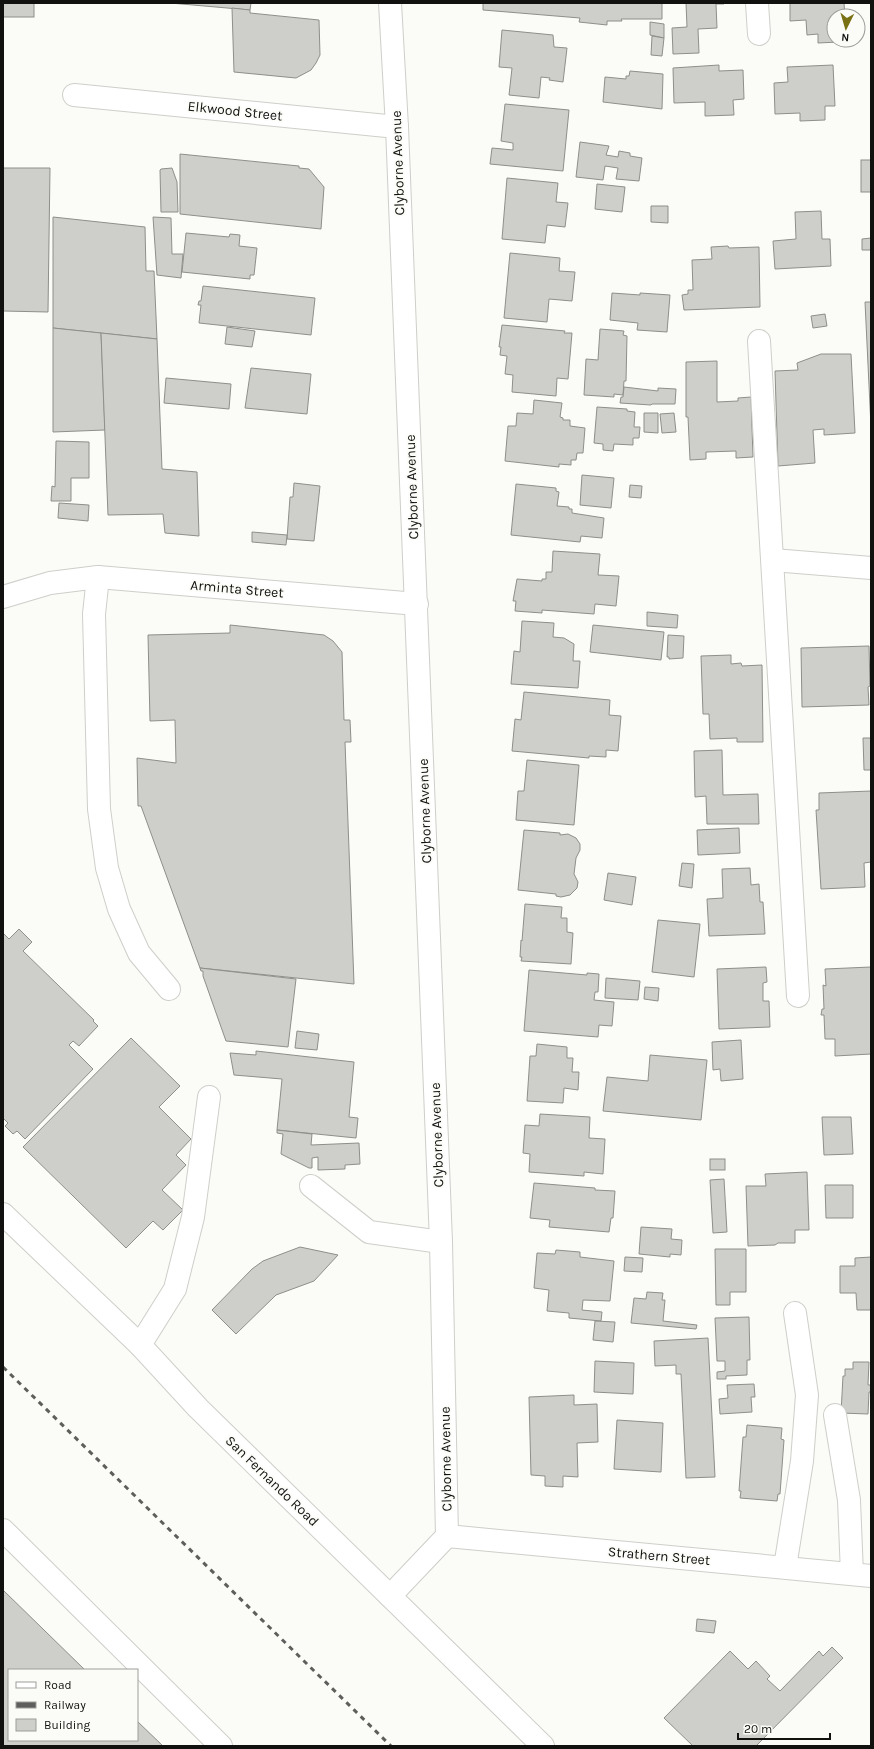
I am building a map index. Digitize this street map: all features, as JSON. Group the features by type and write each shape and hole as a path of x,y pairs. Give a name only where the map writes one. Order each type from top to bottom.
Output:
{"main road":[{"name":"Clyborne Avenue","path":"390,3 397,127 417,604 441,1242 447,1536"},
{"path":"757,3 758,34"},
{"name":"Elkwood Street","path":"74,95 397,127"},
{"path":"759,341 798,996"},
{"path":"773,560 871,568"},
{"path":"98,577 94,614 98,785 99,809 107,868 119,909 139,953 169,989"},
{"name":"Arminta Street","path":"3,597 57,582 98,577 417,604"},
{"path":"140,1345 175,1289 193,1217 209,1097"},
{"path":"311,1186 369,1232 441,1242"},
{"name":"San Fernando Road","path":"3,1214 140,1345 198,1408 543,1746"},
{"path":"785,1568 802,1461 807,1396 795,1313"},
{"path":"836,1415 862,1575"},
{"path":"3,1530 221,1746"},
{"path":"390,1596 447,1536"},
{"name":"Strathern Street","path":"447,1536 862,1575"}],"building":[{"path":"3,3 34,3 34,17 3,17"},
{"path":"170,3 251,3 250,10"},
{"path":"483,3 662,3 662,19 621,19 622,21 607,21 607,25 579,22 580,18 483,10"},
{"path":"686,3 724,4 716,4 717,28 698,29 699,53 673,54 672,28 687,27"},
{"path":"790,3 844,3 844,8 826,8 826,43 818,43 818,34 807,35 806,20 790,21"},
{"path":"232,8 250,10 250,13 319,20 320,55 311,70 296,78 234,72"},
{"path":"650,22 664,24 664,38 650,35"},
{"path":"502,30 553,35 554,47 567,48 563,82 541,77 539,98 509,95 512,68 499,67"},
{"path":"652,36 664,38 662,56 651,55"},
{"path":"719,65 719,71 743,70 744,99 733,100 734,115 705,116 705,102 674,103 673,68"},
{"path":"833,65 835,106 825,106 825,120 800,121 800,113 775,114 774,83 788,82 787,67"},
{"path":"630,71 663,74 662,109 603,102 605,77 626,79 626,76 629,76"},
{"path":"505,104 569,110 563,171 490,164 492,148 513,150 513,143 501,141"},
{"path":"580,142 609,146 606,155 618,157 619,151 630,153 630,156 642,158 639,181 616,179 618,168 605,166 603,180 576,177"},
{"path":"180,154 299,166 299,168 309,169 324,187 321,229 180,214"},
{"path":"861,160 871,160 871,192 861,192"},
{"path":"3,168 50,168 48,312 3,311"},
{"path":"172,168 177,182 178,212 161,212 160,170"},
{"path":"507,178 558,183 556,202 568,203 565,227 547,225 545,243 502,239"},
{"path":"597,184 625,187 622,212 595,209"},
{"path":"651,206 668,206 668,223 651,222"},
{"path":"821,211 822,239 830,239 831,266 775,269 773,241 796,239 795,212"},
{"path":"53,217 145,227 146,271 154,271 157,339 53,328"},
{"path":"153,217 171,218 172,254 183,254 181,278 157,275"},
{"path":"186,233 229,237 230,234 240,235 239,246 257,248 254,275 250,275 250,279 182,272"},
{"path":"871,238 871,250 862,250 862,239"},
{"path":"728,246 729,248 759,247 760,307 684,310 682,295 688,294 688,290 693,290 692,260 712,259 711,247"},
{"path":"510,253 560,258 559,271 575,272 572,301 549,299 547,322 504,318"},
{"path":"203,286 315,298 311,335 199,323 201,305 198,305 199,301 201,301"},
{"path":"612,293 670,295 667,332 637,330 638,323 610,320"},
{"path":"865,302 871,302 871,427"},
{"path":"825,314 827,326 813,328 811,316"},
{"path":"502,325 572,333 568,379 557,378 556,396 512,392 513,375 505,374 507,356 500,355 501,347 499,347"},
{"path":"227,327 255,331 252,347 225,344"},
{"path":"53,328 101,333 105,430 53,432"},
{"path":"600,329 624,331 623,335 627,336 626,381 624,381 623,395 614,394 614,397 584,395 586,359 598,360"},
{"path":"101,333 157,339 162,469 197,472 199,536 165,533 163,514 108,515"},
{"path":"821,354 851,354 855,433 824,435 824,429 813,430 815,463 778,466 775,371 798,370 797,363"},
{"path":"717,361 717,402 738,401 738,398 751,397 753,457 736,458 736,451 706,452 706,459 690,460 688,417 686,417 686,362"},
{"path":"251,368 311,374 307,414 245,408"},
{"path":"166,378 231,384 229,409 164,403"},
{"path":"624,387 658,391 658,388 676,389 675,404 651,405 620,403 621,397 623,397"},
{"path":"534,400 562,403 560,417 563,418 563,420 570,420 570,426 585,428 583,453 577,453 576,460 571,460 571,465 559,464 559,467 505,461 508,426 516,426 517,413 533,414"},
{"path":"597,407 627,409 627,411 635,412 634,427 640,427 639,438 633,438 633,445 614,444 613,451 603,450 603,444 594,443"},
{"path":"644,413 658,413 658,433 644,432"},
{"path":"674,413 676,432 662,433 660,414"},
{"path":"56,441 89,442 89,478 71,478 71,501 51,501 52,486 55,487"},
{"path":"582,475 614,478 611,508 580,505"},
{"path":"294,483 320,486 314,541 287,539 290,497 293,497"},
{"path":"516,484 556,488 556,491 559,492 557,506 569,507 569,509 572,509 572,513 604,518 602,538 581,536 580,542 511,535"},
{"path":"630,485 642,486 641,498 629,497"},
{"path":"59,503 89,505 88,521 58,518"},
{"path":"252,532 287,535 286,545 252,542"},
{"path":"553,551 600,554 598,575 619,576 616,606 595,604 594,614 542,610 542,613 515,611 516,601 513,601 517,579 542,581 542,579 546,579 546,572 552,572"},
{"path":"647,612 678,615 677,628 647,626"},
{"path":"522,621 554,623 553,637 564,638 574,644 573,661 580,661 578,688 511,684 514,651 520,652"},
{"path":"230,625 324,635 333,641 342,652 344,720 350,720 351,742 345,742 354,984 200,968 141,806 138,806 137,758 176,763 175,720 150,721 148,635 230,633"},
{"path":"593,625 664,632 661,660 590,652"},
{"path":"668,635 684,636 683,658 669,659 669,657 667,657"},
{"path":"869,646 869,705 802,707 801,648"},
{"path":"731,655 731,664 741,663 742,666 762,665 763,742 737,742 737,738 710,739 709,714 703,714 701,656"},
{"path":"524,692 610,700 609,715 621,716 618,751 606,750 606,757 589,756 589,758 512,751 515,719 521,720"},
{"path":"863,738 871,738 871,770 864,770"},
{"path":"722,750 723,795 758,794 759,824 707,824 706,796 695,797 694,751"},
{"path":"527,760 579,765 574,825 516,820 518,791 524,791"},
{"path":"871,791 871,862 864,863 865,887 821,889 816,810 819,810 819,793"},
{"path":"739,828 740,853 698,855 697,830"},
{"path":"524,830 560,833 560,835 568,834 576,838 580,844 574,874 578,882 577,888 570,895 561,897 556,896 556,894 518,890"},
{"path":"682,863 694,864 692,888 679,886"},
{"path":"750,868 751,885 759,884 760,902 763,902 765,934 709,936 707,899 723,898 722,869"},
{"path":"608,873 636,877 632,905 604,900"},
{"path":"525,904 562,907 561,918 567,918 567,932 573,933 571,964 521,961 521,940 522,941"},
{"path":"658,920 700,924 694,977 652,972"},
{"path":"19,929 32,942 23,951 94,1020 93,1021 98,1026 79,1046 73,1041 69,1045 93,1069 25,1139 17,1131 13,1134 5,1126 8,1123 3,1118 3,933 9,939"},
{"path":"766,967 767,982 763,983 763,1001 769,1001 770,1027 719,1029 717,969"},
{"path":"871,967 871,1054 835,1056 835,1039 825,1039 824,1015 821,1015 822,1009 824,1009 823,985 826,986 825,969"},
{"path":"200,968 296,979 288,1047 226,1041 203,976 203,971 201,971"},
{"path":"529,970 587,975 587,973 599,974 598,992 595,992 594,1000 614,1002 612,1026 599,1025 598,1037 524,1031"},
{"path":"606,978 640,981 638,1000 605,998"},
{"path":"645,987 659,988 658,1001 644,999"},
{"path":"297,1031 319,1034 317,1050 295,1048"},
{"path":"131,1038 180,1086 159,1107 191,1139 176,1155 186,1165 162,1190 183,1210 163,1230 153,1221 126,1248 23,1147"},
{"path":"741,1040 743,1079 721,1081 720,1069 713,1070 712,1042"},
{"path":"537,1044 567,1047 567,1058 573,1058 572,1072 579,1072 578,1090 564,1088 563,1103 527,1101 530,1056 536,1056"},
{"path":"256,1051 354,1062 349,1117 358,1118 356,1138 277,1130 282,1079 234,1075 230,1053 256,1055"},
{"path":"650,1055 707,1060 701,1120 603,1111 607,1077 648,1081"},
{"path":"540,1114 590,1117 589,1138 605,1139 603,1174 584,1172 584,1176 529,1172 530,1154 523,1153 525,1125 539,1126"},
{"path":"822,1117 851,1117 853,1154 824,1155"},
{"path":"277,1130 312,1134 311,1145 359,1143 360,1164 345,1165 345,1169 318,1170 318,1157 312,1158 312,1168 309,1168 281,1154 283,1134 277,1133"},
{"path":"710,1159 725,1159 725,1170 710,1170"},
{"path":"807,1172 809,1230 795,1230 795,1243 748,1246 746,1186 766,1186 765,1174"},
{"path":"724,1179 727,1232 713,1233 710,1180"},
{"path":"534,1183 615,1191 613,1218 611,1218 609,1232 549,1227 550,1220 530,1218"},
{"path":"825,1185 853,1185 853,1218 826,1218"},
{"path":"641,1227 672,1229 671,1239 682,1240 681,1255 670,1254 670,1257 639,1254"},
{"path":"300,1247 338,1255 314,1281 276,1295 236,1334 212,1310 252,1269 263,1261"},
{"path":"715,1249 746,1249 746,1292 730,1292 730,1305 716,1305"},
{"path":"556,1250 580,1252 580,1257 614,1261 610,1301 583,1300 582,1310 602,1312 601,1321 569,1318 569,1313 547,1311 549,1290 534,1288 537,1253 555,1254"},
{"path":"625,1257 643,1258 642,1272 624,1271"},
{"path":"871,1257 871,1310 857,1310 856,1293 840,1293 840,1266 855,1266 855,1258"},
{"path":"647,1292 663,1293 662,1300 665,1300 663,1321 697,1325 696,1329 631,1323 634,1298 646,1299"},
{"path":"749,1317 750,1360 747,1360 747,1375 726,1376 726,1379 717,1379 717,1372 725,1371 725,1361 717,1361 715,1318"},
{"path":"595,1321 615,1322 613,1342 593,1340"},
{"path":"708,1338 715,1477 686,1478 681,1374 676,1374 676,1365 655,1366 654,1341"},
{"path":"595,1361 634,1363 633,1394 594,1392"},
{"path":"853,1362 869,1362 868,1385 871,1385 871,1392 869,1392 868,1414 841,1413 843,1376 845,1376 845,1369 853,1369"},
{"path":"754,1384 755,1397 751,1397 752,1412 720,1414 719,1399 728,1398 727,1385"},
{"path":"574,1395 574,1405 597,1404 598,1442 577,1443 578,1477 563,1476 563,1487 545,1486 545,1476 531,1475 529,1397"},
{"path":"617,1420 663,1423 661,1472 614,1469"},
{"path":"747,1425 782,1428 781,1439 784,1440 780,1494 778,1494 777,1501 740,1498 741,1491 739,1491 743,1437 746,1437"},
{"path":"3,1590 84,1669 8,1669 8,1741 138,1741 138,1722 163,1746 3,1746"},
{"path":"697,1619 716,1621 714,1633 696,1631"},
{"path":"832,1647 843,1658 756,1746 693,1746 664,1718 730,1651 748,1669 756,1661 770,1676 767,1679 780,1691 819,1651 823,1656"}],"railway":[{"path":"3,1367 391,1746"}]}
